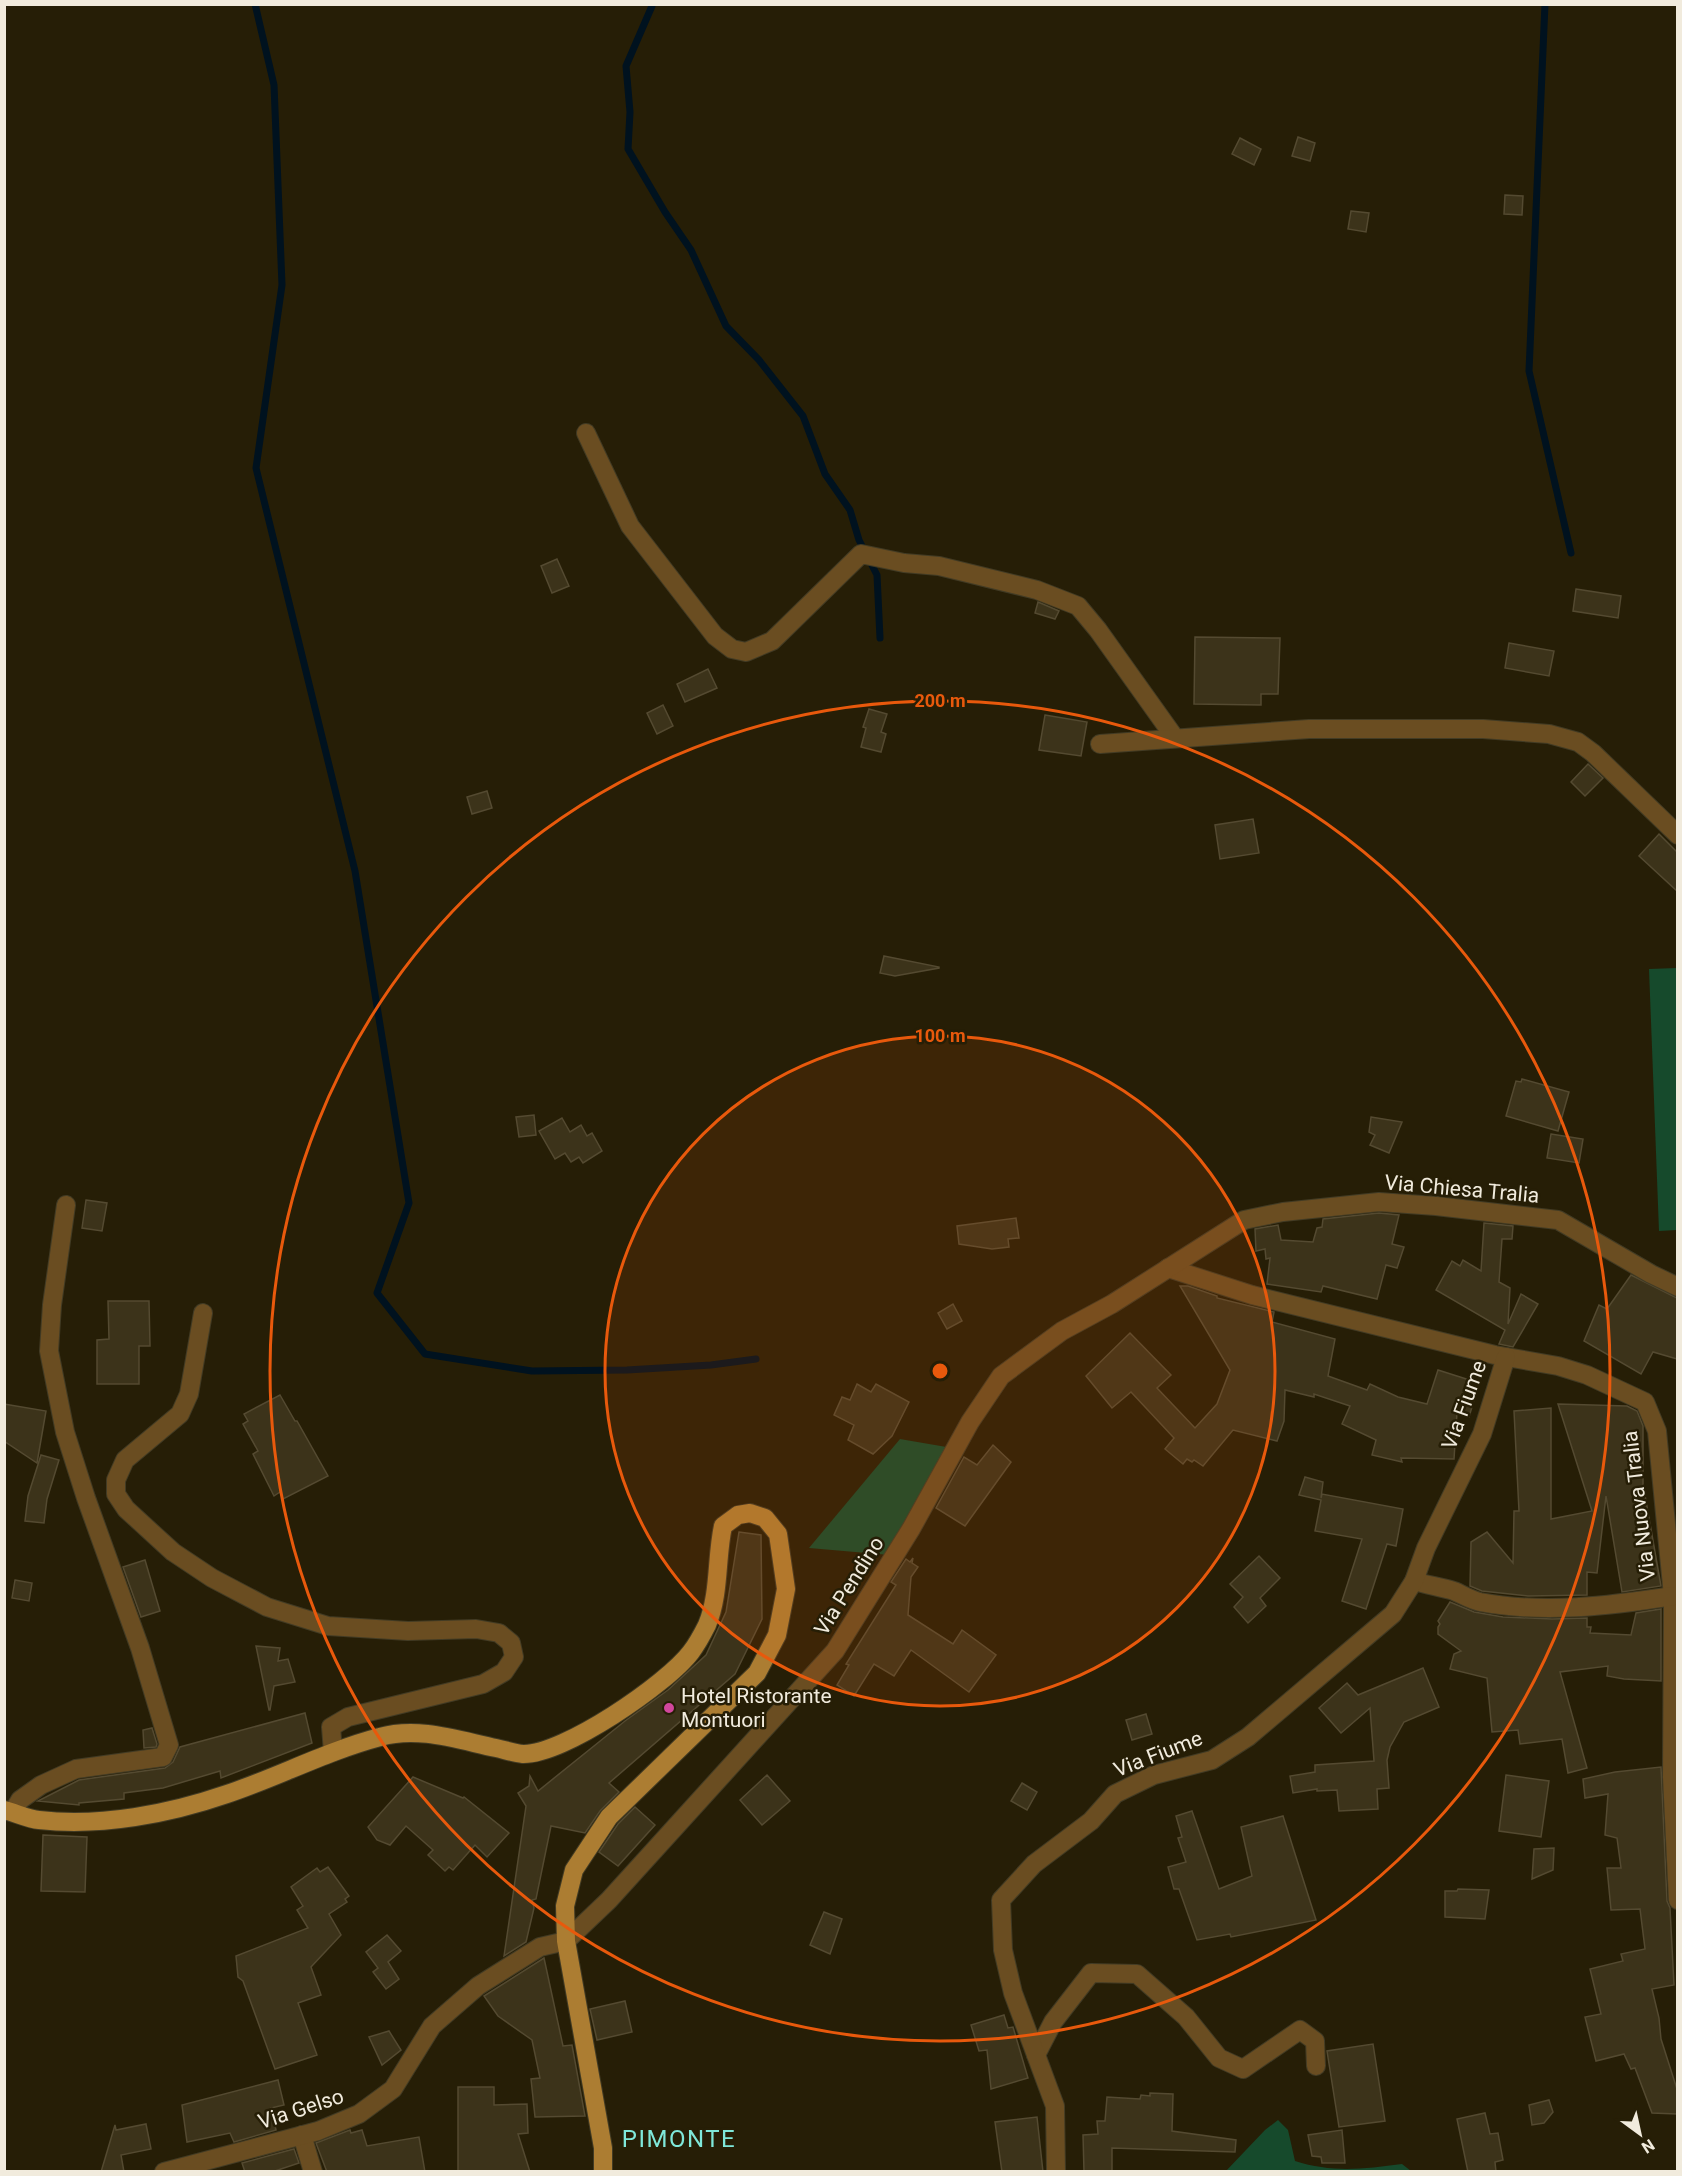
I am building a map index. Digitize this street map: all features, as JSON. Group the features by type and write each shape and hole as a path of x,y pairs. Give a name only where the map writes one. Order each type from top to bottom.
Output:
{"main road":[{"path":"9,1811 38,1820 101,1822 145,1815 226,1794 333,1752 381,1736 418,1732 523,1754 549,1750 576,1738 606,1720 666,1677 690,1653 707,1624 714,1597 723,1526 738,1515 750,1513 765,1518 778,1534 786,1589 777,1635 757,1673 609,1817 574,1870 565,1906 566,1941 603,2148 603,2172"}],"street":[{"path":"586,433 630,526 715,636 732,649 746,652 772,641 861,554 904,563 939,566 1037,590 1078,606 1175,738"},
{"path":"1100,744 1309,729 1484,729 1549,734 1578,742 1593,753 1677,835"},
{"name":"Via Chiesa Tralia","path":"1168,1268 1244,1220 1283,1212 1379,1202 1558,1220 1677,1287"},
{"path":"9,1811 20,1800 56,1776 76,1769 163,1757 169,1745 140,1648 86,1498 65,1432 49,1351 53,1294 66,1205"},
{"name":"Via Nuova Tralia","path":"1168,1268 1252,1295 1506,1357 1558,1366 1587,1375 1645,1402 1657,1431 1673,1596 1672,1777 1677,1851 1677,1900"},
{"name":"Via Pendino","path":"566,1941 609,1900 835,1652 911,1529 970,1422 1001,1376 1062,1331 1112,1304 1168,1268"},
{"path":"203,1313 189,1394 180,1414 125,1460 116,1480 116,1494 126,1509 173,1552 212,1578 267,1607 328,1626 408,1631 476,1629 499,1633 511,1643 514,1658 504,1672 483,1684 348,1717 331,1727 333,1752"},
{"name":"Via Fiume","path":"1056,2172 1055,2106 1013,1993 1003,1950 1001,1900 1034,1864 1091,1821 1115,1794 1154,1775 1212,1760 1248,1737 1392,1614 1413,1581 1426,1548 1482,1434 1506,1357"},
{"path":"1413,1581 1453,1591 1476,1601 1509,1606 1551,1608 1626,1603 1673,1596"},
{"name":"Via Gelso","path":"164,2172 302,2135 359,2114 393,2089 432,2026 470,1992 540,1947 566,1941"},
{"path":"1036,2055 1053,2022 1091,1972 1137,1974 1186,2017 1219,2058 1243,2069 1300,2030 1315,2041 1316,2066"},
{"path":"302,2135 313,2172"}],"green space":[{"path":"1677,968 1677,1230 1659,1231 1649,969"},
{"path":"900,1439 964,1450 901,1556 809,1548"},
{"path":"1278,2120 1288,2130 1295,2161 1335,2169 1402,2164 1411,2171 1226,2171 1265,2130"}],"building":[{"path":"1298,137 1315,143 1310,161 1292,156"},
{"path":"1240,138 1261,149 1254,165 1232,154"},
{"path":"1505,195 1523,196 1522,215 1504,214"},
{"path":"1351,211 1369,213 1366,232 1348,229"},
{"path":"557,559 569,586 552,593 541,566"},
{"path":"1576,589 1621,596 1618,618 1573,611"},
{"path":"1038,602 1059,611 1055,619 1035,613"},
{"path":"1195,637 1280,638 1278,694 1261,694 1261,705 1194,704"},
{"path":"1509,643 1554,651 1549,676 1505,668"},
{"path":"708,669 717,688 685,702 677,684"},
{"path":"663,705 673,726 657,734 647,713"},
{"path":"869,709 887,714 881,732 886,734 881,752 861,747 866,728 863,727"},
{"path":"1045,715 1087,722 1081,756 1039,750"},
{"path":"1588,764 1603,778 1585,796 1571,782"},
{"path":"487,791 492,808 472,814 467,797"},
{"path":"1253,819 1259,853 1220,859 1215,825"},
{"path":"1659,834 1677,852 1677,891 1639,856"},
{"path":"884,956 939,968 895,976 880,973"},
{"path":"1522,1079 1569,1092 1558,1131 1506,1116 1516,1081 1521,1082"},
{"path":"534,1115 536,1135 519,1137 516,1117"},
{"path":"1371,1117 1402,1122 1389,1153 1370,1145 1375,1135 1369,1132"},
{"path":"562,1118 570,1132 581,1125 587,1136 592,1133 602,1151 583,1163 579,1157 571,1162 565,1153 555,1159 539,1131"},
{"path":"1551,1134 1583,1139 1579,1163 1547,1158"},
{"path":"86,1200 107,1203 102,1231 82,1228"},
{"path":"1379,1213 1399,1215 1392,1244 1404,1247 1397,1268 1386,1265 1377,1299 1323,1286 1321,1292 1267,1284 1270,1258 1266,1259 1265,1249 1256,1251 1255,1229 1278,1225 1281,1240 1313,1242 1317,1228 1322,1227 1323,1219"},
{"path":"1016,1218 1019,1238 1008,1239 1009,1247 992,1249 959,1244 957,1226"},
{"path":"1484,1223 1513,1226 1512,1239 1502,1239 1499,1282 1510,1288 1508,1324 1521,1294 1538,1304 1513,1347 1499,1344 1505,1330 1436,1290 1452,1261 1460,1266 1463,1260 1481,1271"},
{"path":"1631,1275 1677,1298 1677,1359 1653,1352 1641,1374 1584,1341 1599,1305 1607,1309"},
{"path":"1180,1286 1188,1286 1217,1296 1217,1298 1274,1312 1272,1322 1335,1339 1328,1376 1367,1390 1370,1384 1398,1397 1427,1404 1438,1370 1479,1383 1469,1417 1457,1413 1454,1459 1401,1458 1402,1462 1372,1455 1376,1440 1342,1424 1350,1406 1314,1394 1314,1397 1285,1390 1284,1421 1277,1441 1233,1430 1203,1466 1194,1460 1192,1462 1187,1459 1183,1464 1165,1449 1174,1438 1131,1392 1112,1408 1086,1376 1130,1333 1171,1375 1157,1388 1195,1428 1217,1404 1230,1370"},
{"path":"108,1301 149,1301 150,1346 139,1346 139,1384 97,1384 97,1340 109,1339"},
{"path":"953,1304 962,1321 947,1329 938,1313"},
{"path":"857,1384 871,1392 876,1384 909,1402 892,1436 873,1454 848,1440 854,1425 834,1415 842,1397 850,1400"},
{"path":"280,1395 328,1476 283,1499 280,1492 274,1496 253,1454 258,1451 243,1424 248,1421 244,1414"},
{"path":"4,1404 46,1411 37,1463 4,1441"},
{"path":"1558,1404 1627,1406 1637,1411 1643,1426 1643,1484 1661,1586 1622,1592 1606,1496 1597,1573 1587,1572 1587,1595 1528,1596 1482,1591 1470,1586 1471,1542 1487,1532 1513,1563 1514,1511 1519,1511 1514,1411 1551,1408 1551,1519 1592,1511"},
{"path":"993,1445 1011,1462 965,1526 936,1508 964,1457 977,1465"},
{"path":"41,1455 59,1460 47,1499 44,1523 25,1521 28,1496"},
{"path":"1305,1477 1323,1482 1321,1498 1322,1494 1403,1509 1396,1546 1387,1544 1366,1609 1342,1601 1362,1539 1315,1531 1321,1500 1299,1495"},
{"name":"Hotel Ristorante Montuori","path":"739,1532 761,1535 762,1619 735,1674 609,1783 619,1792 600,1811 585,1833 551,1826 536,1899 532,1900 534,1908 526,1942 504,1956 526,1806 518,1793 529,1786 530,1776 538,1791 625,1721 668,1690 706,1655 726,1612"},
{"path":"1259,1556 1280,1578 1260,1598 1266,1606 1248,1623 1234,1607 1243,1597 1230,1584"},
{"path":"913,1558 912,1563 918,1567 911,1577 908,1615 953,1644 962,1630 996,1655 969,1692 911,1650 894,1676 874,1664 854,1696 837,1685 849,1665 846,1664 896,1585 891,1582 906,1559 910,1562"},
{"path":"145,1560 160,1611 141,1617 123,1567"},
{"path":"15,1580 32,1583 29,1601 12,1598"},
{"path":"1450,1602 1474,1612 1503,1617 1587,1618 1587,1627 1591,1627 1590,1633 1631,1635 1636,1613 1661,1609 1661,1681 1607,1676 1608,1666 1560,1672 1587,1768 1568,1773 1562,1739 1520,1744 1518,1730 1492,1732 1487,1678 1450,1669 1454,1654 1461,1651 1438,1634 1440,1624 1438,1621"},
{"path":"256,1646 280,1648 278,1661 288,1659 295,1682 274,1686 270,1710 269,1710"},
{"path":"1423,1668 1439,1707 1404,1722 1390,1747 1387,1760 1389,1788 1377,1789 1378,1809 1339,1811 1337,1790 1317,1791 1317,1789 1293,1793 1290,1776 1315,1772 1315,1765 1374,1761 1370,1708 1341,1733 1319,1708 1347,1683 1358,1695"},
{"path":"305,1713 312,1743 221,1778 220,1771 163,1788 124,1793 124,1799 79,1803 79,1805 38,1801 79,1780 165,1768 173,1762 180,1747"},
{"path":"1146,1714 1152,1734 1132,1740 1126,1720"},
{"path":"152,1728 156,1747 144,1748 143,1730"},
{"path":"1661,1767 1667,1901 1670,1908 1674,1985 1652,1989 1661,2039 1677,2089 1677,2114 1652,2113 1635,2068 1631,2069 1624,2054 1596,2061 1585,2017 1601,2014 1590,1969 1623,1961 1621,1954 1645,1949 1640,1909 1611,1910 1607,1868 1621,1868 1617,1838 1605,1835 1608,1794 1585,1798 1583,1779 1615,1772"},
{"path":"767,1775 790,1801 762,1825 740,1800"},
{"path":"1506,1775 1549,1781 1541,1837 1499,1831"},
{"path":"413,1777 464,1797 509,1833 487,1857 475,1845 453,1870 449,1867 445,1871 428,1855 433,1850 406,1826 390,1845 377,1840 368,1827"},
{"path":"1022,1783 1037,1792 1027,1810 1011,1801"},
{"path":"635,1807 655,1825 618,1866 599,1852 618,1824"},
{"path":"1192,1811 1219,1889 1252,1876 1241,1827 1283,1816 1316,1920 1231,1937 1230,1934 1197,1940 1179,1889 1174,1889 1168,1867 1186,1862 1178,1838 1182,1837 1176,1816"},
{"path":"43,1835 87,1837 85,1892 41,1891"},
{"path":"1554,1848 1553,1870 1532,1879 1534,1849"},
{"path":"328,1867 349,1896 345,1899 347,1902 329,1914 341,1935 311,1967 321,1995 298,2003 317,2055 275,2069 243,1981 238,1977 236,1956 308,1928 297,1910 303,1906 291,1887 317,1868 320,1872"},
{"path":"1458,1889 1489,1890 1485,1919 1445,1917 1445,1891 1457,1891"},
{"path":"824,1912 842,1919 830,1954 810,1945"},
{"path":"387,1935 401,1951 388,1962 399,1979 386,1989 373,1972 378,1968 366,1952"},
{"path":"544,1958 563,2046 572,2045 585,2116 535,2117 531,2079 540,2078 532,2040 498,2016 484,1996"},
{"path":"625,2001 632,2032 597,2040 590,2009"},
{"path":"1004,2015 1008,2028 1013,2027 1028,2078 991,2089 987,2050 979,2051 971,2025"},
{"path":"389,2031 401,2050 382,2065 369,2037"},
{"path":"1373,2044 1385,2121 1339,2127 1327,2051"},
{"path":"278,2080 284,2105 271,2108 276,2130 234,2142 230,2133 187,2142 182,2105"},
{"path":"458,2087 494,2087 494,2105 527,2104 528,2133 518,2134 530,2172 458,2172"},
{"path":"1150,2093 1173,2094 1172,2131 1236,2140 1235,2152 1112,2148 1112,2172 1084,2172 1083,2135 1098,2134 1097,2121 1105,2121 1107,2097 1140,2099 1141,2095 1150,2096"},
{"path":"1549,2100 1553,2112 1544,2123 1532,2125 1529,2105"},
{"path":"1485,2113 1490,2134 1498,2133 1503,2160 1495,2162 1496,2172 1468,2172 1457,2119"},
{"path":"1037,2117 1043,2172 1002,2172 995,2122"},
{"path":"146,2124 151,2149 121,2155 124,2172 101,2172 115,2125 116,2130"},
{"path":"350,2130 351,2133 362,2130 367,2146 419,2137 425,2172 327,2172 316,2143"},
{"path":"1342,2130 1345,2163 1322,2163 1321,2157 1312,2156 1308,2135"},
{"path":"294,2149 299,2163 272,2172 245,2172 242,2163"}],"waterway":[{"path":"255,4 274,85 282,285 256,468 355,871 409,1203 377,1293 425,1354 532,1371 627,1370 711,1365 756,1359"},
{"path":"1545,4 1529,371 1571,553"},
{"path":"652,6 626,66 630,112 628,149 665,212 691,250 726,326 759,360 803,416 825,474 850,510 859,540 877,575 880,638"}],"place":[{"name":"Hotel Ristorante Montuori","path":"669,1708"}],"district":[{"name":"PIMONTE","path":"679,2139"}]}
